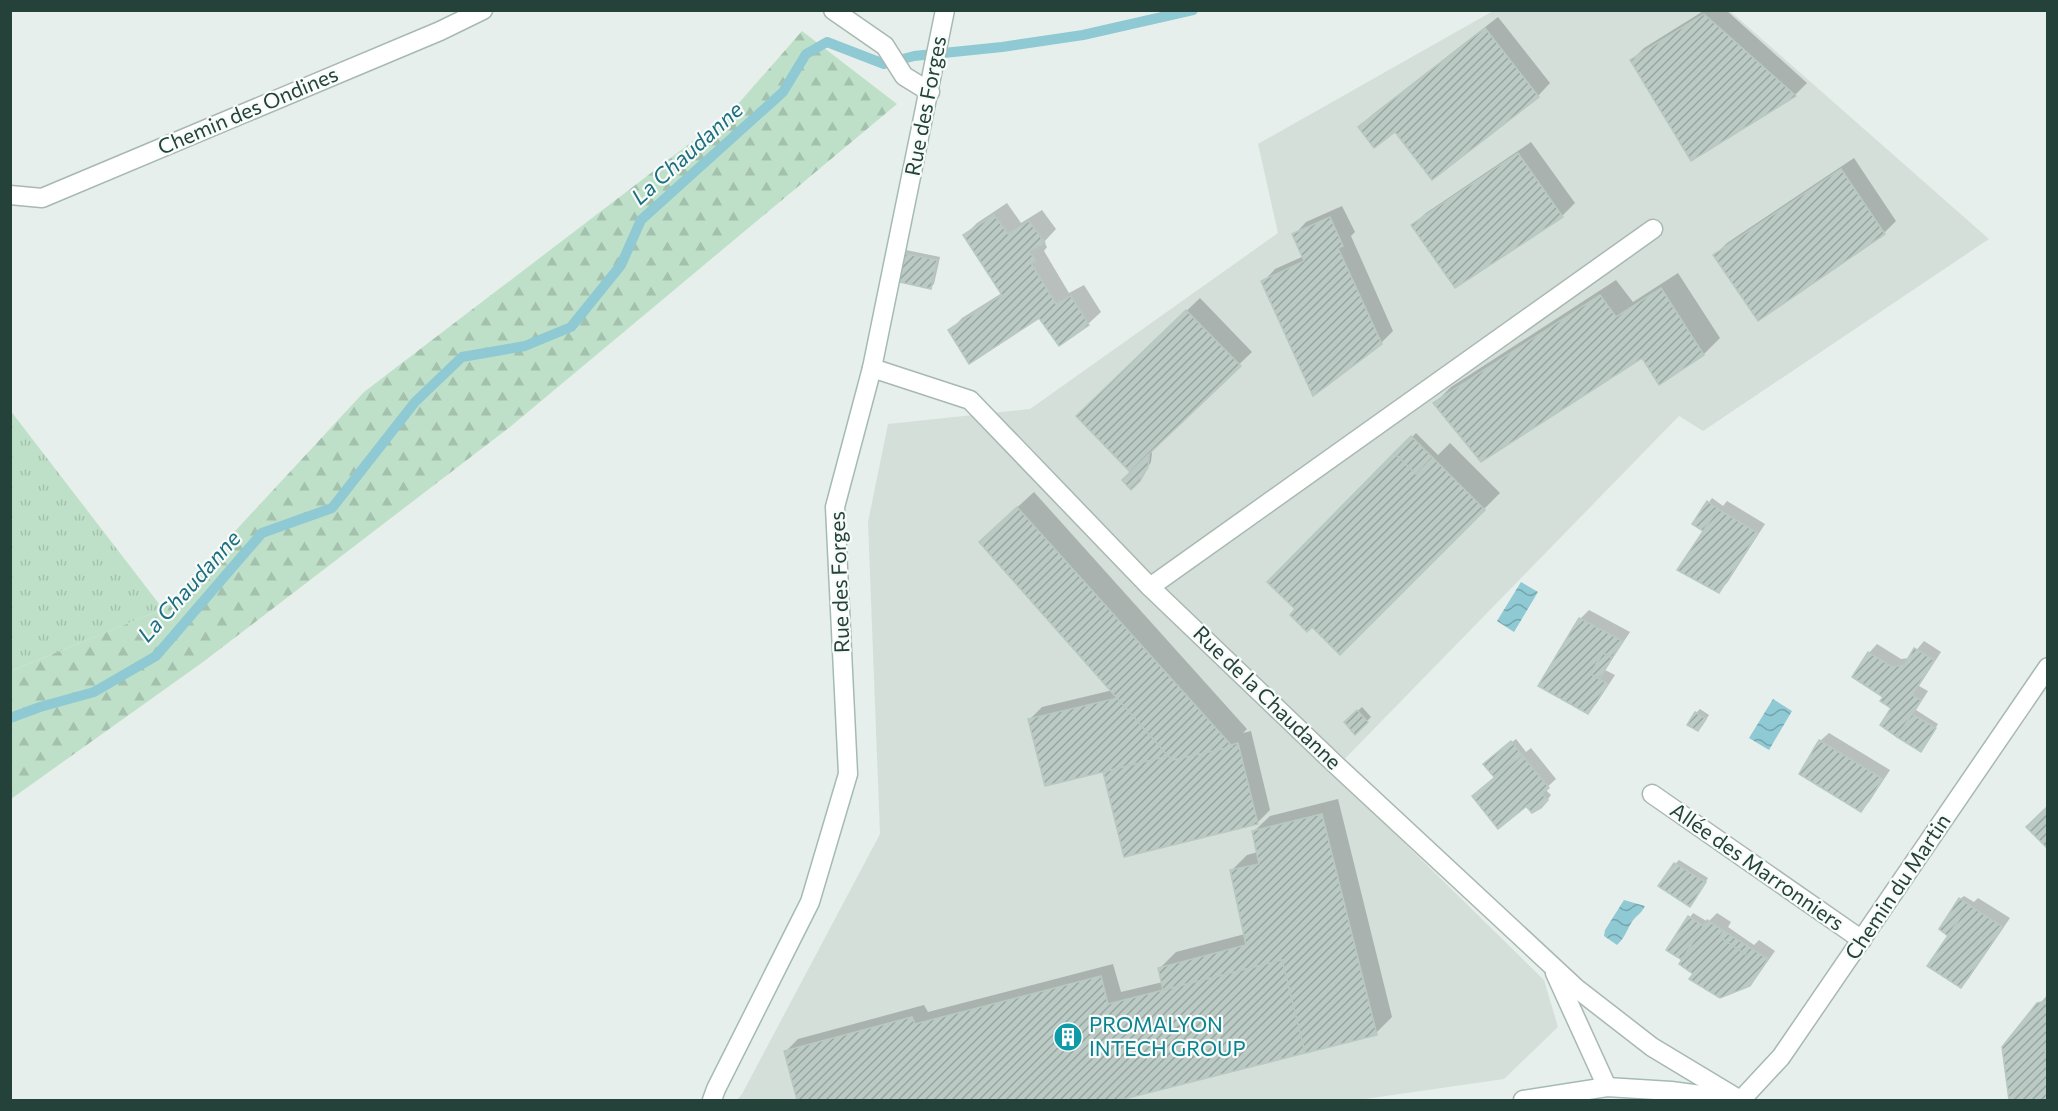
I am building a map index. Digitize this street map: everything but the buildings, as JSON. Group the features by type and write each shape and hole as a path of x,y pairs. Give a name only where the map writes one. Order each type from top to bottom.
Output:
{"street":[{"name":"Chemin des Ondines","path":"10,195 42,198 441,31 483,10"},
{"path":"833,10 885,46 904,76 930,92"},
{"name":"Rue des Forges","path":"712,1101 810,902 848,774 835,507 872,368 945,10"},
{"path":"1150,587 1653,229"},
{"name":"Rue de la Chaudanne","path":"872,368 970,400 1150,587 1335,764 1552,966 1606,1088"},
{"name":"Chemin du Martin","path":"1740,1101 1781,1057 2048,666"},
{"name":"Allée des Marronniers","path":"1652,794 1862,940"},
{"path":"1552,966 1576,988 1652,1047 1740,1101"},
{"path":"1523,1101 1606,1088 1671,1091 1740,1101"}],"shaded area":[{"path":"1493,11 1730,11 1989,239 1703,431 1679,416 1332,772 1544,980 1558,1027 1504,1079 1358,1100 737,1100 880,834 868,522 888,424 1030,409 1278,233 1258,144"}],"green space":[{"path":"802,31 897,104 510,427 203,662 11,799 11,671 163,609 364,392 731,112"},
{"path":"10,410 163,609 11,671 10,671"}],"water":[{"path":"1521,582 1538,592 1514,632 1497,621"},
{"path":"1773,699 1792,711 1769,750 1749,738"},
{"path":"1624,900 1645,906 1617,945 1604,936 1605,930"}],"waterway":[{"name":"La Chaudanne","path":"10,718 94,692 156,656 262,533 332,508 415,402 462,357 525,346 571,327 621,265 641,220 783,92 806,54 827,42 884,64 914,56 1002,47 1083,35 1193,10"}],"place":[{"name":"PROMALYON INTECH GROUP","path":"1068,1037"}]}
